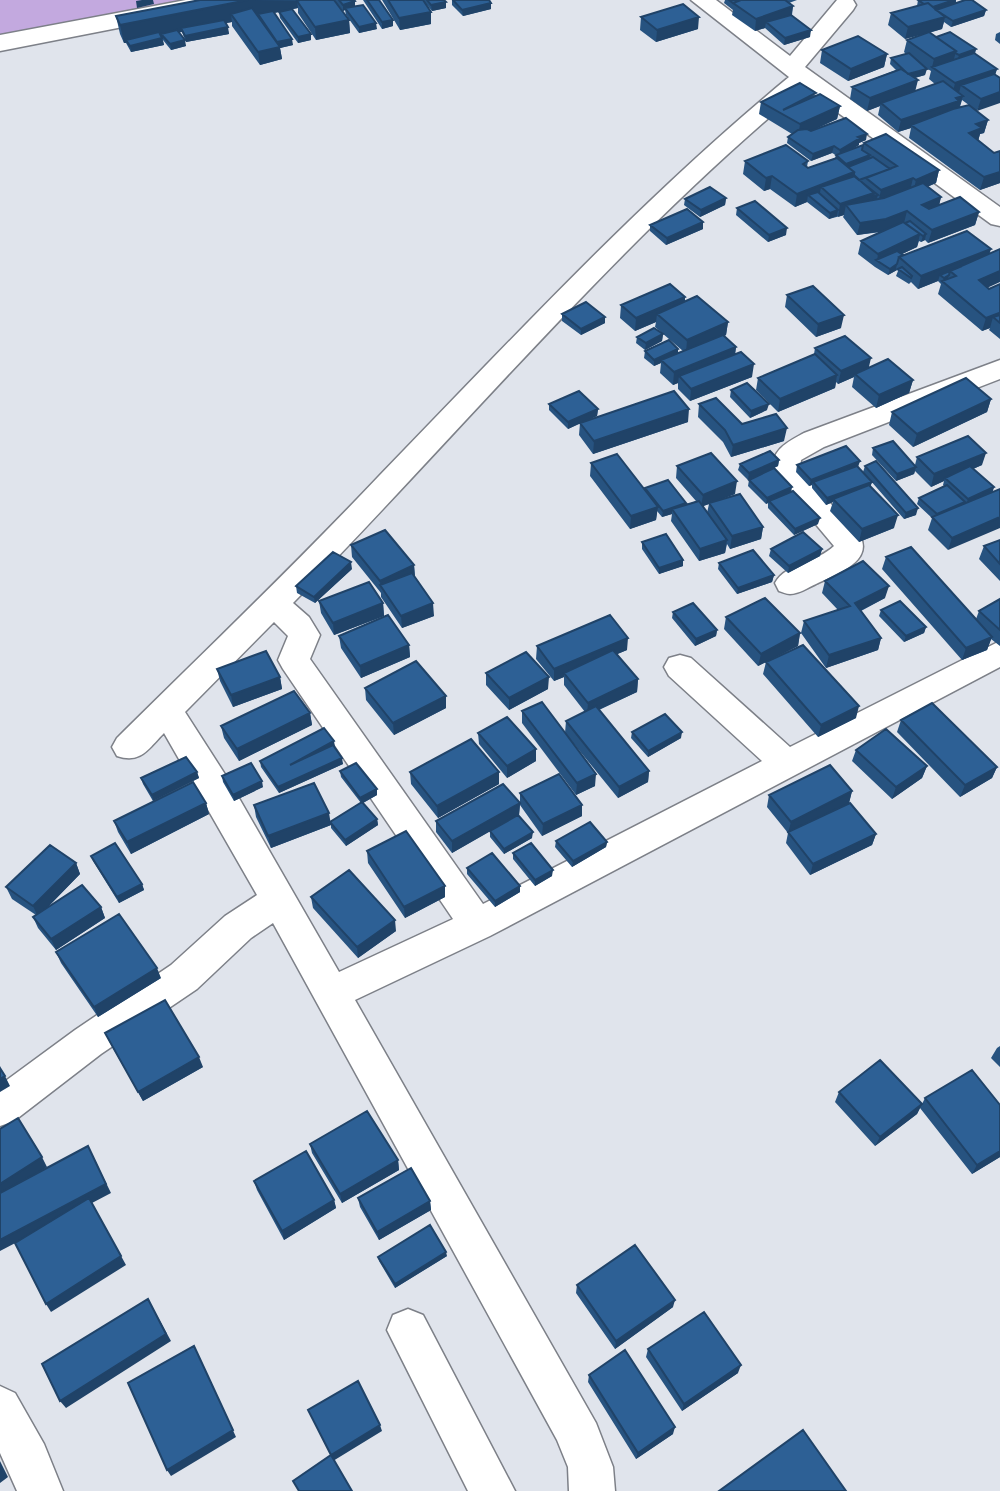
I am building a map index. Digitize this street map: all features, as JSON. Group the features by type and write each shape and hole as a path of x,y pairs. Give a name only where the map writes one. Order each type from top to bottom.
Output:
{"street":[{"path":"0,43 225,0"},
{"path":"702,0 1000,219"},
{"path":"129,747 378,497 552,309 677,185 798,72 845,5"},
{"path":"827,92 853,86"},
{"path":"973,199 1000,190"},
{"path":"790,583 837,561 848,551 849,544 786,472 786,459 791,453 814,440 880,413 1000,369"},
{"path":"271,604 289,615 300,628 304,635 294,660 477,925"},
{"path":"331,994 477,925 1000,653"},
{"path":"680,667 787,764"},
{"path":"166,709 278,900 553,1387 591,1465 595,1481 592,1491"},
{"path":"0,1108 88,1042 184,977 238,927 278,900"},
{"path":"408,1330 492,1491"},
{"path":"0,1408 28,1460 40,1491"}],"shaded area":[{"path":"0,0 195,0 0,37"}],"building":[{"path":"200,0 248,0 120,25 116,16"},
{"path":"334,0 349,20 315,27 297,1"},
{"path":"339,0 354,0 355,1 343,5"},
{"path":"367,0 379,0 393,20 382,22"},
{"path":"388,0 423,0 431,12 399,18"},
{"path":"427,0 444,0 446,2 431,5"},
{"path":"453,0 489,0 491,3 462,10"},
{"path":"741,0 785,0 793,6 756,19 733,3"},
{"path":"918,0 954,0 933,7"},
{"path":"972,0 986,10 953,21 936,10"},
{"path":"928,3 945,17 908,27 891,13"},
{"path":"683,4 699,17 657,30 641,17"},
{"path":"363,5 376,23 359,27 345,8"},
{"path":"252,8 280,47 258,52 231,14"},
{"path":"292,9 311,34 298,37 279,12"},
{"path":"273,11 292,39 277,42 258,14"},
{"path":"791,15 811,30 785,38 766,22"},
{"path":"224,20 228,27 185,36 181,28"},
{"path":"177,30 185,40 170,44 161,34"},
{"path":"159,32 162,38 130,46 126,40"},
{"path":"929,32 956,51 934,59 907,40"},
{"path":"950,32 976,49 959,55 936,37"},
{"path":"858,36 887,54 851,69 822,50"},
{"path":"909,53 927,69 908,74 891,58"},
{"path":"974,53 997,69 955,83 932,67"},
{"path":"901,69 918,80 870,98 852,87"},
{"path":"994,74 1000,78 1000,92 981,99 961,85"},
{"path":"943,81 963,96 956,98 959,101 901,120 881,103"},
{"path":"800,83 816,93 783,110 820,94 840,106 800,124 761,102"},
{"path":"969,105 988,120 976,124 982,128 969,133 994,153 1000,151 1000,172 984,177 911,125"},
{"path":"846,118 867,134 840,150 834,146 813,154 788,137 798,130 811,131"},
{"path":"886,134 939,170 881,190 866,178 897,166 864,143"},
{"path":"786,145 808,161 803,164 808,168 837,158 854,172 797,194 772,176 766,178 745,161"},
{"path":"863,145 862,150 870,155 846,164 836,155"},
{"path":"873,157 890,169 859,180 848,167"},
{"path":"855,176 874,193 840,204 821,187"},
{"path":"923,183 941,197 922,205 929,209 960,197 979,212 932,230 907,211 886,219 860,223 846,205 884,198"},
{"path":"710,187 726,198 701,210 685,199"},
{"path":"818,192 838,210 830,213 808,195"},
{"path":"755,201 787,228 769,235 737,208"},
{"path":"687,209 703,222 667,238 650,225"},
{"path":"910,221 926,234 923,236 905,223"},
{"path":"903,222 920,234 878,254 861,241"},
{"path":"967,231 991,249 921,276 899,257"},
{"path":"1000,249 1000,271 979,280 989,289 1000,284 1000,315 999,313 986,318 942,281 956,276 950,271"},
{"path":"897,251 903,255 890,269 876,260"},
{"path":"962,266 950,271 944,278 940,275"},
{"path":"902,267 912,276 911,278 898,269"},
{"path":"670,284 685,297 636,318 621,305"},
{"path":"813,286 844,315 818,324 787,295"},
{"path":"697,296 728,322 687,340 657,314"},
{"path":"586,302 605,317 581,329 562,314"},
{"path":"654,328 663,334 646,343 637,337"},
{"path":"723,335 736,347 674,372 661,360"},
{"path":"845,336 871,358 841,371 815,348"},
{"path":"669,340 678,349 654,360 645,351"},
{"path":"741,352 754,364 691,389 679,376"},
{"path":"815,354 837,375 780,399 758,378"},
{"path":"888,359 913,380 879,395 855,374"},
{"path":"966,378 991,399 917,434 892,412"},
{"path":"747,383 769,404 751,411 731,390"},
{"path":"579,391 598,409 568,422 549,404"},
{"path":"674,391 689,409 594,441 580,423"},
{"path":"716,398 742,424 776,414 787,428 733,445 725,430 699,404"},
{"path":"968,436 986,453 934,474 917,457"},
{"path":"893,441 916,467 897,474 873,448"},
{"path":"846,446 860,461 811,480 797,465"},
{"path":"770,451 779,460 749,473 740,464"},
{"path":"711,453 737,481 703,495 677,466"},
{"path":"617,454 658,507 631,516 591,463"},
{"path":"876,461 918,508 906,513 865,466"},
{"path":"857,466 872,482 827,498 813,482"},
{"path":"970,466 994,487 968,499 945,478"},
{"path":"774,468 792,487 767,498 749,480"},
{"path":"668,480 686,503 663,511 645,488"},
{"path":"869,485 898,515 862,529 833,499"},
{"path":"947,485 965,502 937,514 919,498"},
{"path":"1000,489 1000,517 952,538 932,517"},
{"path":"793,491 820,518 795,529 769,501"},
{"path":"740,494 763,527 732,536 709,503"},
{"path":"699,501 727,540 700,549 672,509"},
{"path":"385,530 414,565 380,581 351,545"},
{"path":"803,532 822,549 789,566 771,549"},
{"path":"666,534 683,560 659,568 642,542"},
{"path":"1000,540 1000,564 984,546"},
{"path":"911,547 992,637 966,648 886,557"},
{"path":"753,550 774,575 738,588 719,563"},
{"path":"333,552 351,562 314,597 296,586"},
{"path":"863,561 889,586 855,603 881,638 829,655 804,621 850,606 825,581"},
{"path":"412,573 433,603 401,616 380,585"},
{"path":"369,582 383,603 333,623 319,601"},
{"path":"765,598 800,633 761,654 726,617"},
{"path":"1000,599 1000,630 979,611"},
{"path":"900,601 926,627 906,636 881,610"},
{"path":"693,603 717,630 696,639 673,612"},
{"path":"388,615 409,645 360,666 339,636"},
{"path":"610,615 628,638 554,669 537,646"},
{"path":"803,645 859,706 821,725 766,662"},
{"path":"613,650 638,679 588,703 564,673"},
{"path":"266,651 280,677 231,695 217,669"},
{"path":"526,652 549,677 509,698 486,673"},
{"path":"416,661 446,696 393,723 365,688"},
{"path":"294,691 310,713 237,749 221,726"},
{"path":"542,702 596,774 577,783 522,711"},
{"path":"932,703 997,767 965,785 901,720"},
{"path":"596,706 649,771 619,787 566,721"},
{"path":"665,714 682,732 648,751 632,732"},
{"path":"507,717 536,749 507,766 478,733"},
{"path":"324,728 334,741 290,765 333,745 342,758 278,787 260,761"},
{"path":"886,729 927,766 896,787 856,750"},
{"path":"471,739 499,772 437,806 410,772"},
{"path":"186,757 197,772 152,795 141,778"},
{"path":"251,763 262,781 233,795 222,776"},
{"path":"356,763 377,789 360,798 340,771"},
{"path":"830,765 852,791 791,822 769,795"},
{"path":"559,774 582,805 543,824 520,793"},
{"path":"193,782 206,803 127,842 114,821"},
{"path":"314,783 329,813 268,836 254,805"},
{"path":"503,784 520,803 452,841 436,821"},
{"path":"362,802 377,819 345,840 330,822"},
{"path":"850,803 876,834 813,864 788,832"},
{"path":"518,815 533,832 504,849 490,831"},
{"path":"590,822 607,842 573,861 556,841"},
{"path":"406,831 445,886 404,907 367,851"},
{"path":"115,843 142,884 117,897 91,856"},
{"path":"531,843 553,870 535,880 513,853"},
{"path":"50,845 76,863 33,906 6,887"},
{"path":"492,853 520,886 495,901 467,868"},
{"path":"349,870 395,920 357,947 311,897"},
{"path":"82,885 101,907 51,939 33,917"},
{"path":"119,914 157,968 94,1007 56,952"},
{"path":"165,1000 199,1057 138,1092 105,1033"},
{"path":"880,1060 922,1104 880,1137 839,1092"},
{"path":"972,1070 1000,1105 1000,1151 977,1165 925,1098"},
{"path":"367,1111 398,1160 340,1194 310,1144"},
{"path":"18,1118 42,1157 0,1184 0,1129"},
{"path":"88,1146 106,1184 0,1240 0,1193"},
{"path":"306,1151 334,1200 282,1231 254,1181"},
{"path":"411,1168 430,1201 377,1232 358,1198"},
{"path":"89,1198 121,1256 46,1304 15,1243"},
{"path":"430,1225 446,1252 395,1284 378,1257"},
{"path":"635,1245 675,1300 616,1341 577,1285"},
{"path":"148,1299 166,1334 60,1401 42,1364"},
{"path":"704,1312 741,1365 684,1404 648,1349"},
{"path":"194,1346 233,1430 167,1470 128,1383"},
{"path":"625,1350 675,1427 638,1453 589,1375"},
{"path":"358,1381 380,1425 331,1455 308,1410"},
{"path":"803,1430 846,1491 719,1491"},
{"path":"331,1455 352,1491 299,1491 293,1481"}]}
